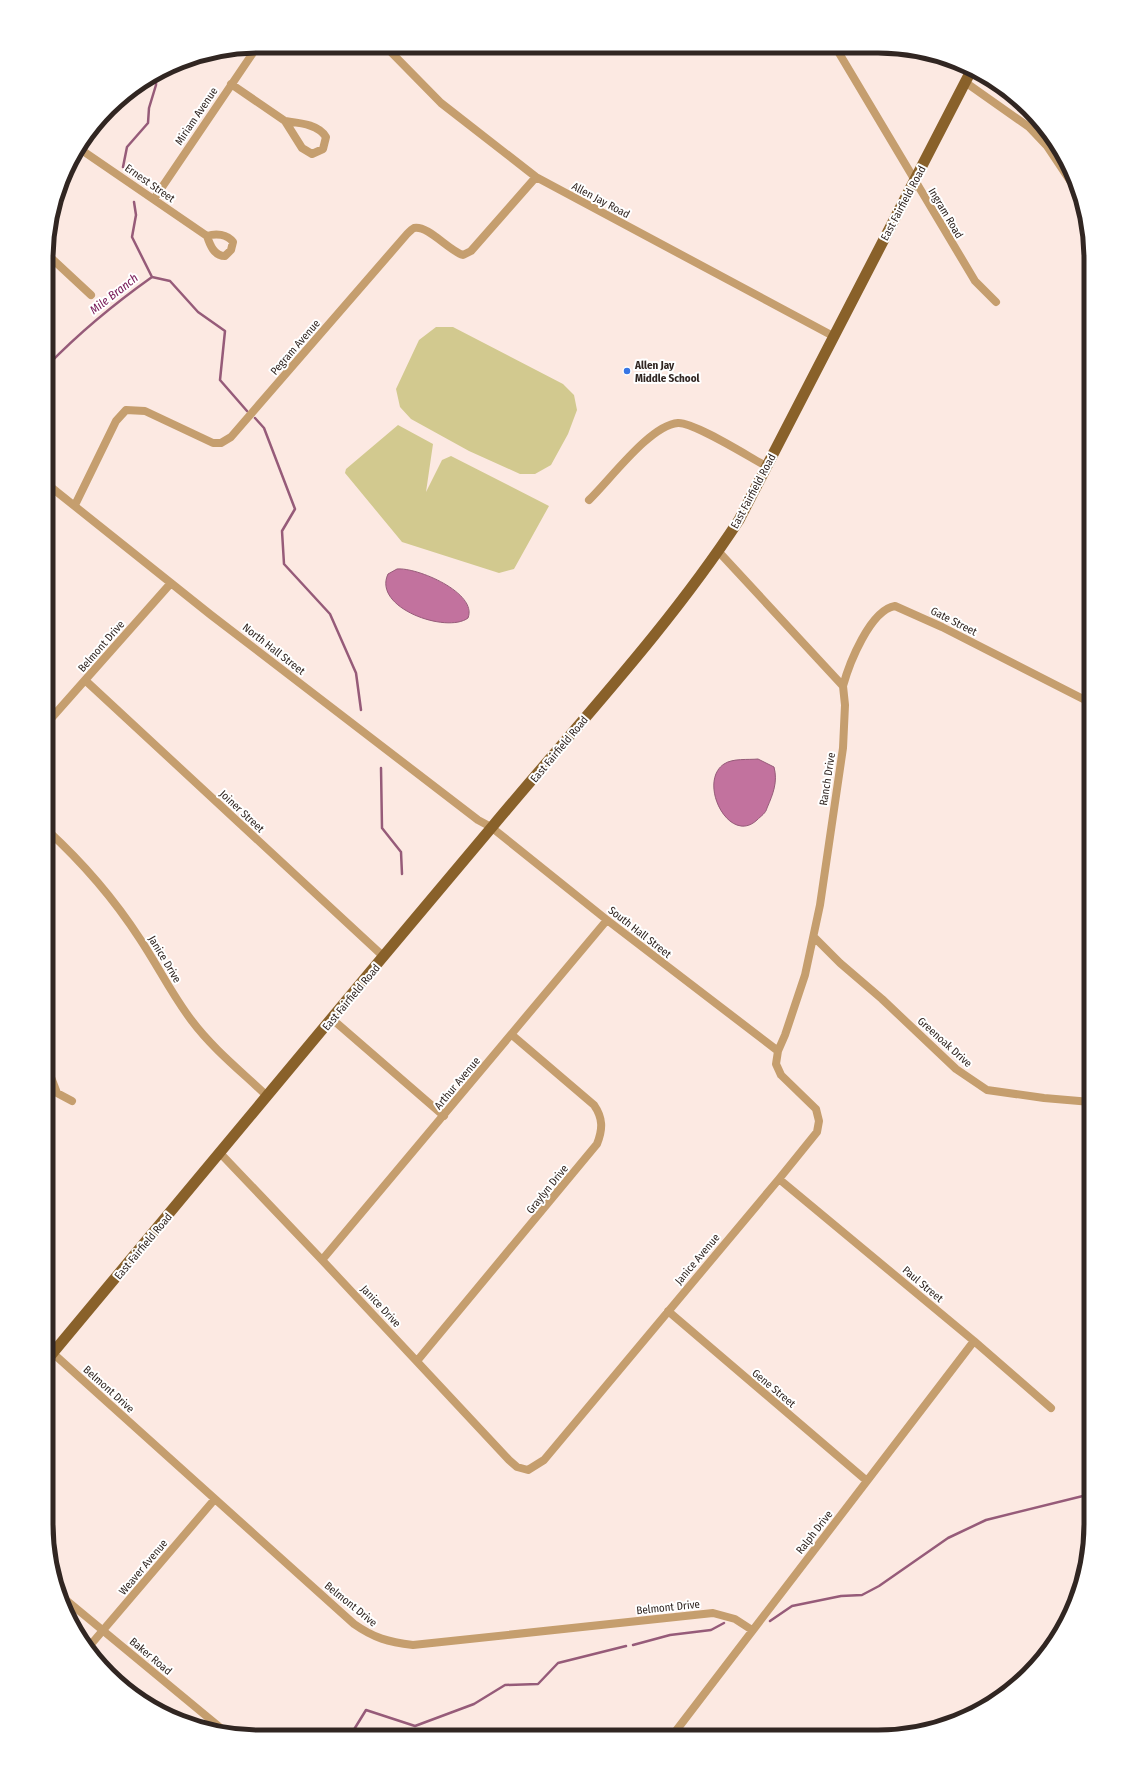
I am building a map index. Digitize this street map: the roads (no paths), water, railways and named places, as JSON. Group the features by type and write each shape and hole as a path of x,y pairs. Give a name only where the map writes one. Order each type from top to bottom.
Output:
{"main road":[{"name":"East Fairfield Road","path":"53,1348 220,1153 491,828 626,670 681,602 718,551 738,520 969,74"}],"street":[{"name":"Miriam Avenue","path":"154,199 251,53"},
{"name":"Allen Jay Road","path":"392,53 441,103 536,177 833,336"},
{"name":"Ingram Road","path":"839,53 975,281 996,302"},
{"path":"965,82 1029,127 1048,146 1064,169"},
{"path":"231,84 285,121 310,126 323,132 326,138 323,149 312,154 307,153 295,140 285,121"},
{"name":"Ernest Street","path":"84,152 207,236"},
{"name":"Pegram Avenue","path":"75,505 116,421 126,410 145,411 213,443 221,443 231,437 406,234 414,228 421,228 433,235 455,252 463,255 471,251 536,177"},
{"path":"53,260 91,295"},
{"path":"589,500 605,484 621,464 659,429 679,423 693,427 766,466"},
{"name":"North Hall Street","path":"53,488 171,583 478,820 491,828"},
{"path":"718,551 843,686"},
{"name":"Belmont Drive","path":"53,716 171,583"},
{"name":"Gate Street","path":"843,686 852,660 874,621 883,611 895,606 942,627 1084,699"},
{"name":"Joiner Street","path":"86,680 384,957"},
{"name":"Ranch Drive","path":"778,1051 785,1035 805,975 820,905 843,748 845,705 843,686"},
{"name":"South Hall Street","path":"491,828 607,920 778,1051"},
{"name":"Janice Drive","path":"53,836 88,872 114,903 140,939 176,1000 193,1023 267,1096"},
{"name":"Arthur Avenue","path":"322,1260 607,920"},
{"name":"Greenoak Drive","path":"814,937 840,964 882,999 956,1068 987,1090 1084,1101"},
{"path":"332,1019 444,1116"},
{"name":"Graylyn Drive","path":"417,1361 598,1144 601,1135 601,1119 594,1105 512,1035"},
{"name":"Janice Avenue","path":"528,1470 544,1460 817,1132 819,1121 816,1109 781,1075 776,1064 778,1051"},
{"path":"53,1083 57,1093 72,1101"},
{"name":"Janice Drive","path":"220,1153 509,1460 517,1467 528,1470"},
{"name":"Paul Street","path":"779,1178 974,1341 1051,1408"},
{"name":"Gene Street","path":"668,1311 867,1481"},
{"name":"Ralph Drive","path":"677,1730 974,1341"},
{"name":"Belmont Drive","path":"53,1358 354,1624 370,1634 388,1642 413,1645 443,1643 713,1613 735,1618 752,1630"},
{"name":"Weaver Avenue","path":"92,1643 214,1500"},
{"name":"Baker Road","path":"69,1602 218,1726"}],"waterway":[{"name":"Mile Branch","path":"123,167 127,147 148,123 149,108 156,81"},
{"name":"Mile Branch","path":"53,360 72,341 98,319 152,277 132,237 136,215 134,202"},
{"path":"152,277 170,281 198,312 225,331 220,380 247,411"},
{"path":"255,418 264,428 295,509 282,531 284,564 330,614 356,673 361,710"},
{"path":"381,768 382,828 401,852 402,874"},
{"path":"770,1621 792,1606 841,1596 862,1595 879,1586 948,1538 986,1520 1084,1496"},
{"path":"633,1645 670,1635 711,1630 724,1623"},
{"path":"354,1730 366,1710 415,1726 474,1704 505,1685 538,1684 558,1663 626,1646"}],"place":[{"name":"Allen Jay Middle School","path":"627,371"}]}
